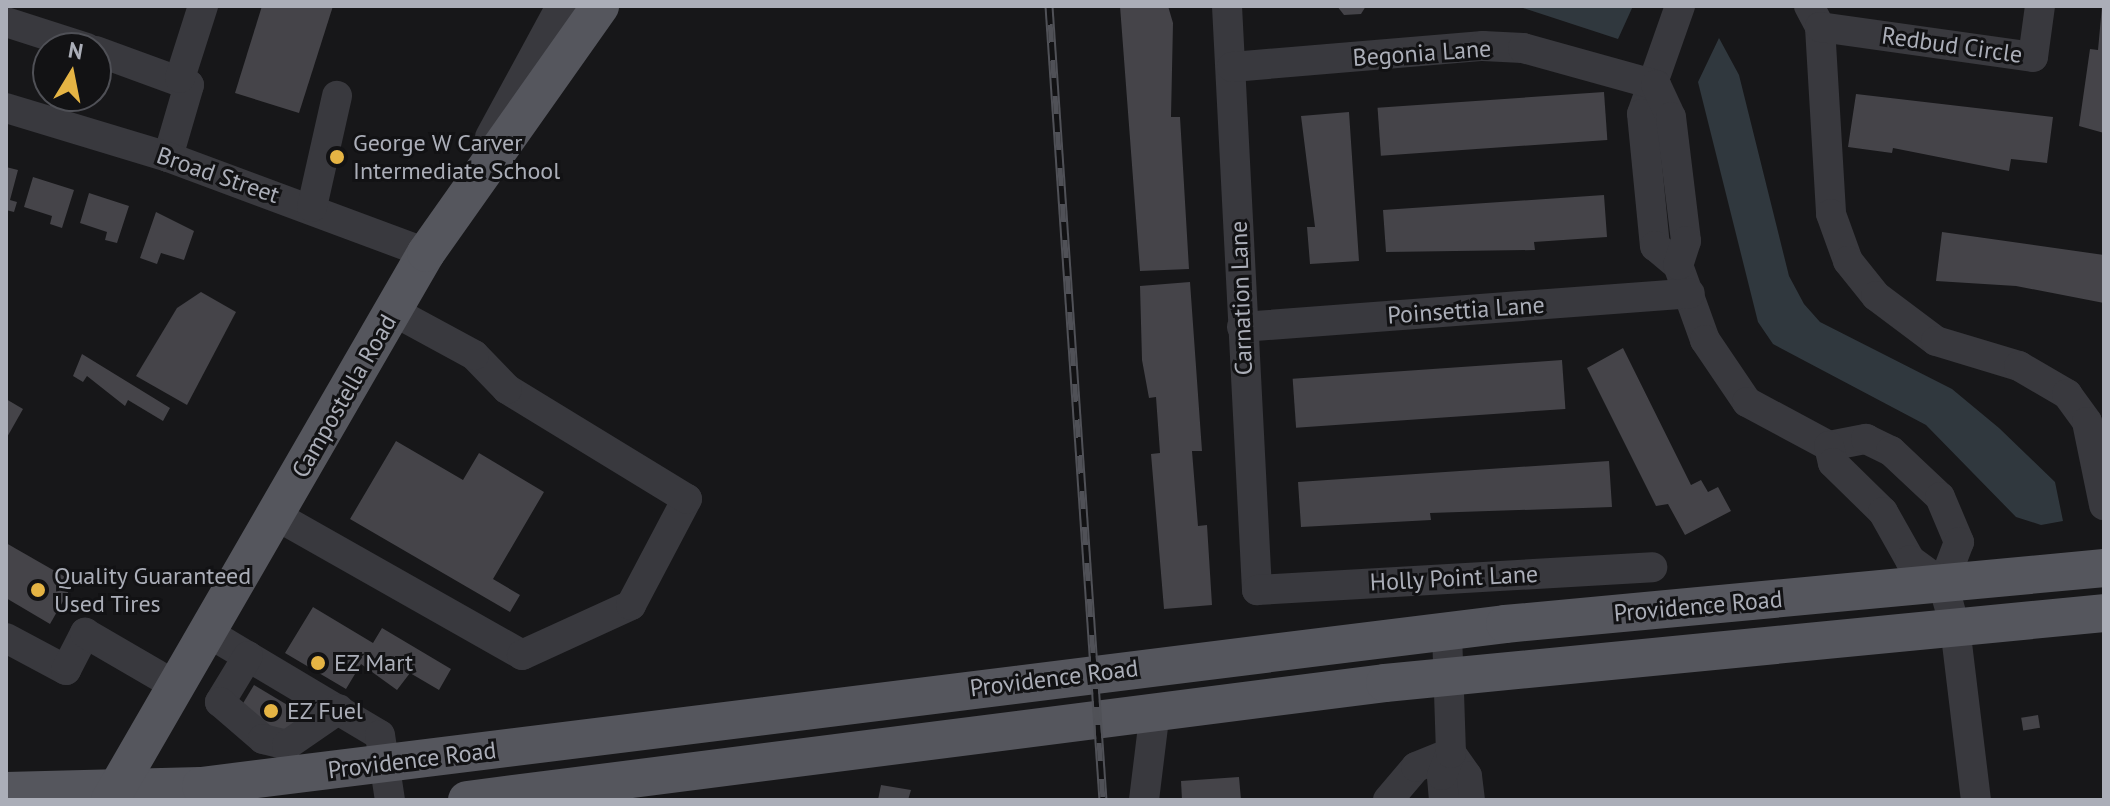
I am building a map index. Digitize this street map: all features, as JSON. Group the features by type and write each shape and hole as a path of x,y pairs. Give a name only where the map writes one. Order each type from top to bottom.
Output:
{"main road":[{"name":"Campostella Road","path":"113,796 426,253 600,6"},
{"name":"Providence Road","path":"6,791 113,796 388,782 958,690 1447,631 2104,568"},
{"name":"Providence Road","path":"467,800 1155,710 1449,676 2104,613"}],"street":[{"path":"180,78 203,6"},
{"path":"426,253 561,6"},
{"name":"Carnation Lane","path":"1227,6 1257,590"},
{"path":"1680,6 1656,85 1671,117 1686,241 1678,265 1705,340 1747,402 1829,446 1866,439 1891,451 1940,497 1959,542 1943,584 1955,627 1976,800"},
{"name":"Redbud Circle","path":"1814,17 2033,57 2040,6"},
{"path":"1814,17 1829,201 1848,261 1876,296 1936,341 2019,366 2067,394 2087,422 2104,505"},
{"path":"6,22 37,32"},
{"name":"Begonia Lane","path":"1232,67 1483,46 1523,48 1656,85"},
{"path":"112,56 180,78 189,85 168,157"},
{"path":"312,207 337,96"},
{"name":"Broad Street","path":"6,108 168,157 312,207 426,253"},
{"name":"Poinsettia Lane","path":"1242,327 1690,293"},
{"path":"275,515 522,655 631,605 687,499 507,389 474,355 393,311"},
{"path":"1829,446 1833,463 1883,512 1910,560 1943,584"},
{"name":"Holly Point Lane","path":"1257,590 1652,567"},
{"path":"1444,800 1442,775 1451,753 1447,631"},
{"path":"207,632 380,735 388,782"},
{"path":"6,638 66,670 85,633 176,686"},
{"path":"248,656 220,702 263,739 287,745 339,709"},
{"path":"958,690 963,735"},
{"path":"1144,800 1155,710"},
{"path":"1388,800 1416,767 1451,753"},
{"path":"1451,753 1467,776 1470,800"}],"shaded area":[{"path":"1517,6 1633,6 1618,39"},
{"path":"1719,38 1739,75 1789,276 1804,304 1820,322 1952,389 1999,428 2055,482 2063,521 2041,525 2016,517 1926,425 1773,344 1758,322 1698,82"}],"building":[{"path":"262,6 333,6 299,113 235,93"},
{"path":"1120,6 1168,6 1173,23 1171,117 1180,117 1189,269 1140,271"},
{"path":"1337,6 1366,6 1361,14 1344,15"},
{"path":"2102,6 2104,133 2079,126 2090,49 2098,50"},
{"path":"1604,92 1607,140 1381,156 1378,108"},
{"path":"1856,94 2053,117 2047,163 2011,159 2009,171 1893,148 1892,153 1848,147"},
{"path":"1349,112 1359,261 1310,264 1307,227 1315,227 1301,116"},
{"path":"6,167 18,170 10,200 17,202 14,212 6,210"},
{"path":"33,177 74,190 62,228 50,224 52,216 24,207"},
{"path":"89,193 129,206 117,243 105,240 107,232 80,223"},
{"path":"1604,195 1607,237 1534,242 1535,250 1386,252 1383,210"},
{"path":"156,212 194,231 184,260 161,253 157,264 140,258"},
{"path":"1942,232 2104,255 2104,303 2016,286 1936,281"},
{"path":"1190,282 1202,451 1192,451 1198,526 1207,525 1212,605 1164,609 1151,454 1160,453 1156,397 1149,398 1142,360 1140,286"},
{"path":"201,292 236,312 187,405 136,376 177,308"},
{"path":"1623,348 1691,485 1701,480 1708,492 1718,487 1731,511 1685,535 1668,504 1656,506 1587,368"},
{"path":"82,354 170,408 163,421 128,400 125,406 87,376 83,382 73,376"},
{"path":"1562,360 1565,409 1296,428 1293,379"},
{"path":"6,399 23,409 6,439"},
{"path":"396,441 463,480 479,453 544,492 493,579 520,595 510,612 350,519"},
{"path":"1609,461 1612,507 1430,513 1431,520 1301,527 1298,482"},
{"name":"Quality Guaranteed Used Tires","path":"6,543 74,582 50,624 6,598"},
{"path":"313,607 373,643 382,628 451,669 439,690 410,673 397,690 361,664 346,689 285,653"},
{"name":"EZ Fuel","path":"254,685 301,713 287,737 240,709"},
{"path":"2038,715 2040,728 2023,730 2021,718"},
{"path":"1239,777 1241,800 1182,800 1181,781"},
{"path":"881,785 911,790 908,800 878,800"}],"railway":[{"path":"1049,6 1103,800"}],"place":[{"name":"George W Carver Intermediate School","path":"337,157"},
{"name":"Quality Guaranteed Used Tires","path":"38,590"},
{"name":"EZ Mart","path":"318,663"},
{"name":"EZ Fuel","path":"271,711"}]}
